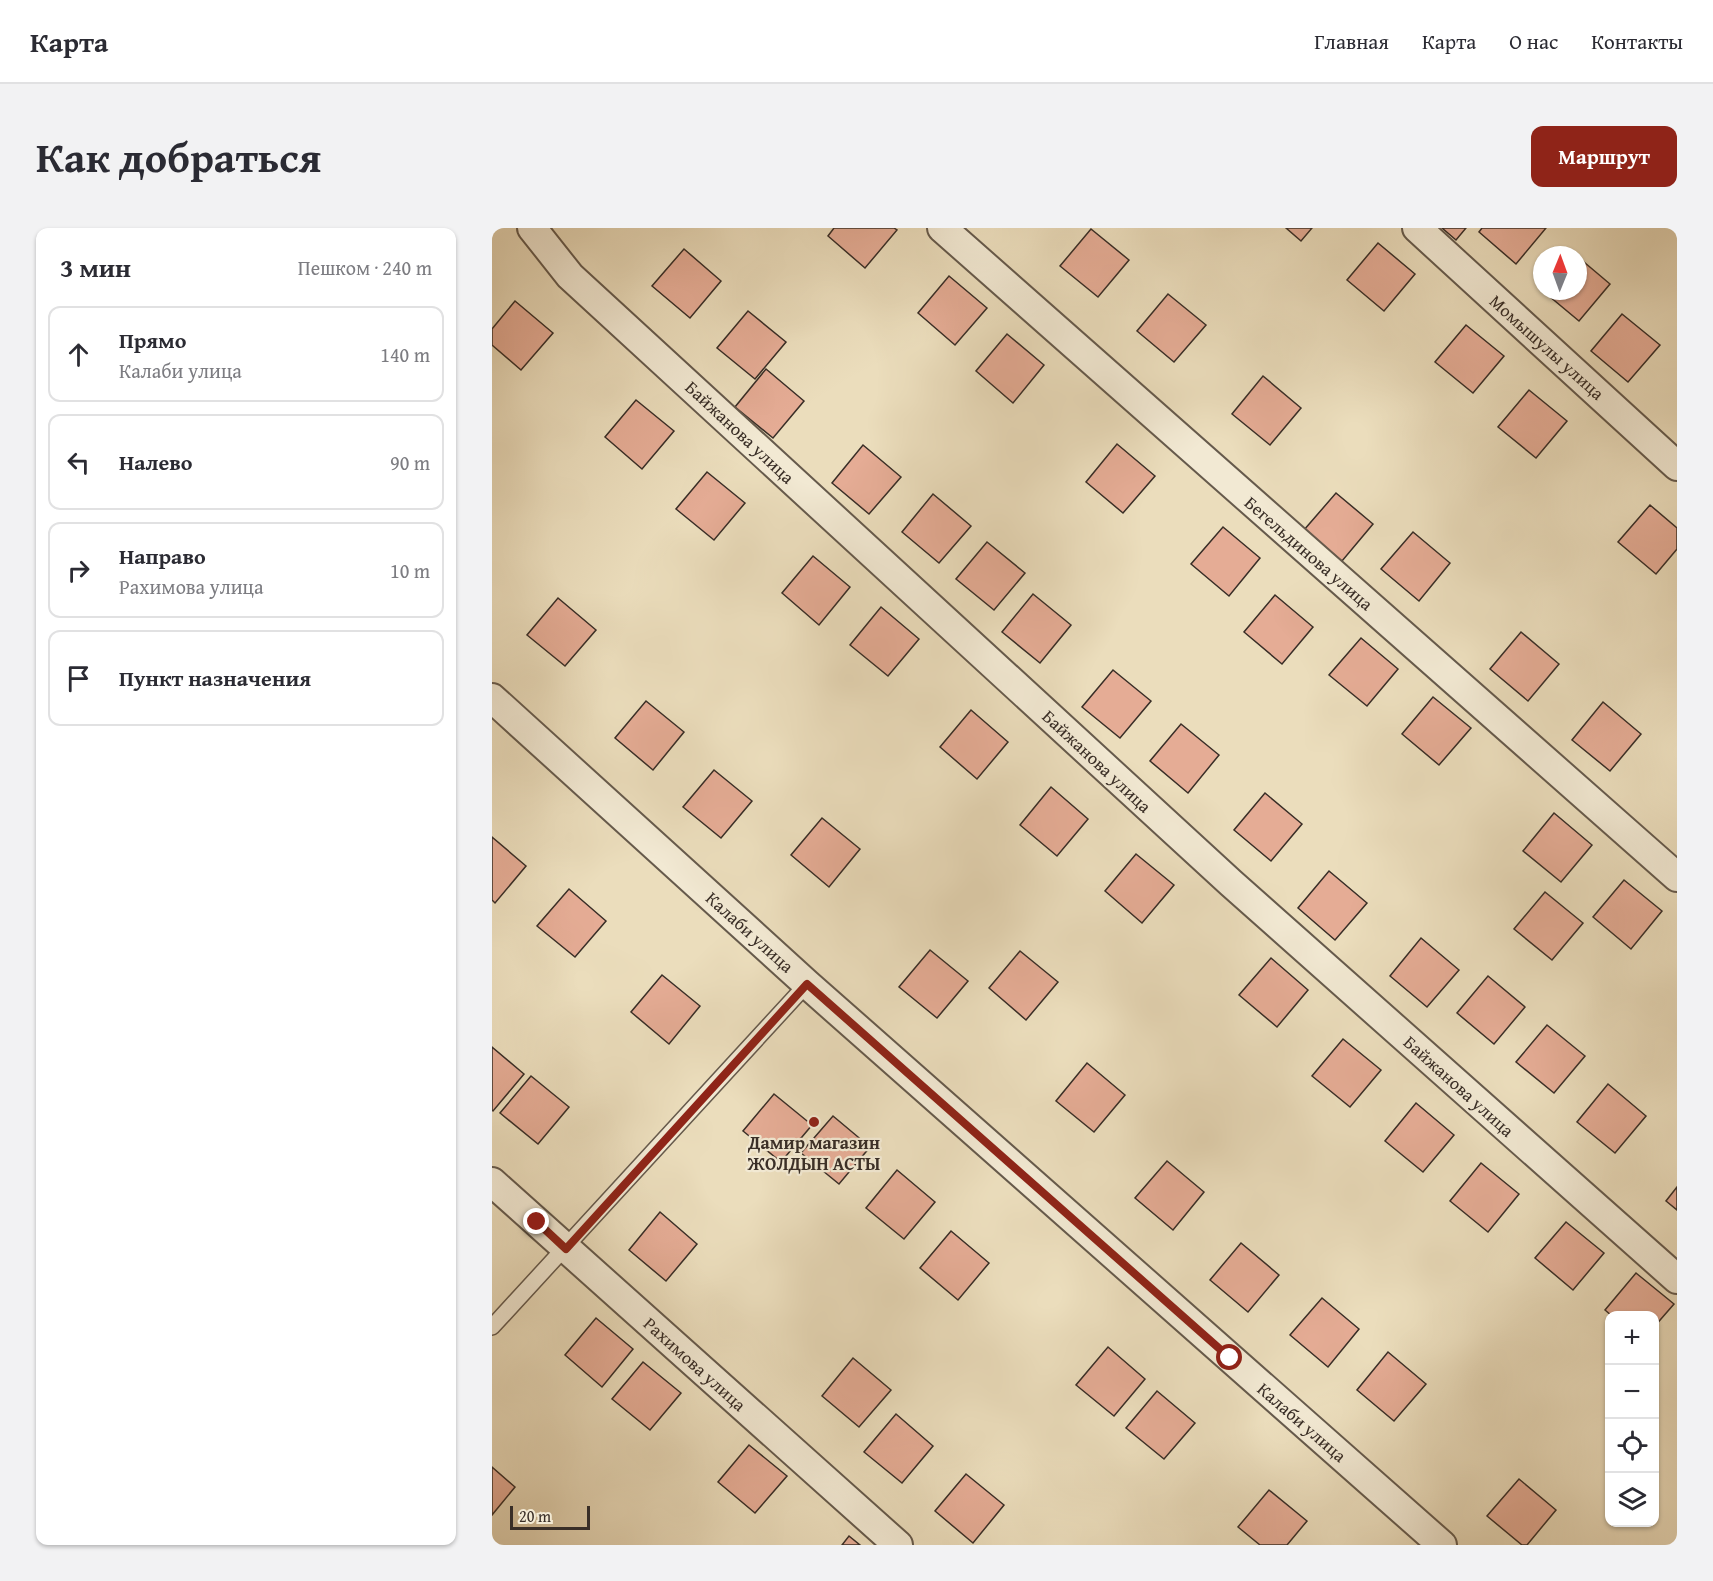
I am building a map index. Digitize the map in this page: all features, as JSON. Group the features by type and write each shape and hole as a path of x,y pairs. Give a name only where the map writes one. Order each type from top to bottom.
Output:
{"street":[{"name":"Байжанова улица","path":"532,228 570,276 1231,883 1677,1279"},
{"name":"Бегельдинова улица","path":"942,228 1677,877"},
{"name":"Момышулы улица","path":"1417,228 1677,466"},
{"name":"Калаби улица","path":"492,698 807,984 1442,1545"},
{"name":"Рахимова улица","path":"492,1182 898,1545"}],"lane":[{"path":"492,1327 807,984"}],"building":[{"path":"834,228 894,228 897,230 865,268 828,236"},
{"path":"1286,228 1312,228 1301,241"},
{"path":"1442,228 1466,228 1456,240"},
{"path":"1482,228 1546,228 1516,264 1479,232"},
{"path":"1091,229 1129,260 1098,297 1060,266"},
{"path":"1378,243 1415,274 1384,311 1347,280"},
{"path":"684,249 721,281 690,318 652,286"},
{"path":"1587,265 1610,284 1579,321 1554,300 1587,300"},
{"path":"949,276 987,308 955,345 918,313"},
{"path":"1168,294 1206,325 1174,362 1137,331"},
{"path":"515,301 553,333 521,370 492,345 492,329"},
{"path":"748,311 786,342 755,379 717,348"},
{"path":"1622,314 1660,345 1628,382 1591,351"},
{"path":"1466,325 1504,356 1473,393 1435,362"},
{"path":"1007,334 1044,365 1013,403 976,371"},
{"path":"766,369 804,401 773,438 735,407"},
{"path":"1263,376 1301,408 1270,445 1232,414"},
{"path":"1529,390 1567,421 1536,458 1498,427"},
{"path":"636,400 674,431 642,469 605,437"},
{"path":"1117,444 1155,476 1123,513 1086,482"},
{"path":"863,445 901,477 869,514 832,483"},
{"path":"707,472 745,503 714,540 676,509"},
{"path":"1336,493 1373,524 1342,561 1304,530"},
{"path":"933,494 971,526 939,563 902,532"},
{"path":"1650,505 1677,528 1677,549 1656,574 1618,542"},
{"path":"1223,527 1260,558 1229,596 1191,564"},
{"path":"1413,532 1450,563 1419,601 1381,569"},
{"path":"987,542 1025,573 994,610 956,579"},
{"path":"813,556 850,587 819,625 782,593"},
{"path":"1033,594 1071,625 1040,663 1002,632"},
{"path":"1275,595 1313,627 1282,664 1244,632"},
{"path":"558,598 596,630 565,666 527,635"},
{"path":"881,607 919,639 888,676 850,645"},
{"path":"1521,632 1559,664 1528,701 1490,669"},
{"path":"1361,638 1398,669 1367,706 1329,675"},
{"path":"1113,670 1151,701 1120,738 1082,707"},
{"path":"1433,697 1471,728 1439,765 1402,734"},
{"path":"646,701 684,732 653,770 615,738"},
{"path":"1603,702 1641,734 1610,771 1572,740"},
{"path":"971,710 1008,742 977,779 940,747"},
{"path":"1181,724 1219,755 1188,793 1150,761"},
{"path":"714,770 752,801 721,838 683,807"},
{"path":"1051,787 1088,819 1057,856 1020,825"},
{"path":"1265,793 1302,824 1271,861 1234,830"},
{"path":"1554,813 1592,845 1561,882 1523,851"},
{"path":"822,818 860,849 829,887 791,855"},
{"path":"492,837 526,866 495,903 492,900"},
{"path":"1136,854 1174,885 1142,923 1105,891"},
{"path":"1329,871 1367,903 1335,940 1298,908"},
{"path":"1624,880 1662,911 1631,949 1593,917"},
{"path":"569,889 606,921 575,957 537,926"},
{"path":"1545,892 1583,923 1552,960 1514,929"},
{"path":"1421,938 1459,970 1427,1007 1390,976"},
{"path":"930,950 968,981 937,1018 899,987"},
{"path":"1020,951 1058,982 1026,1020 989,988"},
{"path":"1271,958 1308,990 1277,1027 1239,995"},
{"path":"662,975 700,1006 669,1044 631,1012"},
{"path":"1488,976 1525,1007 1494,1044 1457,1013"},
{"path":"1547,1025 1585,1056 1554,1093 1516,1062"},
{"path":"1343,1039 1381,1070 1350,1107 1312,1076"},
{"path":"492,1047 524,1074 493,1111 492,1110"},
{"path":"1087,1063 1125,1095 1094,1132 1056,1101"},
{"path":"531,1076 569,1107 538,1144 500,1113"},
{"path":"1608,1084 1646,1116 1615,1153 1577,1122"},
{"path":"774,1094 812,1125 781,1162 743,1131"},
{"path":"1416,1103 1454,1135 1423,1172 1385,1141"},
{"path":"833,1116 870,1147 839,1184 801,1153"},
{"path":"1167,1161 1204,1192 1173,1230 1135,1198"},
{"path":"1481,1163 1519,1194 1488,1232 1450,1201"},
{"path":"897,1170 935,1202 904,1239 866,1208"},
{"path":"1677,1187 1677,1210 1666,1201"},
{"path":"660,1212 697,1244 666,1281 629,1250"},
{"path":"1566,1222 1604,1253 1573,1290 1535,1258"},
{"path":"951,1231 989,1263 958,1300 920,1268"},
{"path":"1241,1243 1279,1275 1248,1312 1210,1280"},
{"path":"1636,1273 1674,1304 1659,1321 1659,1311 1605,1310"},
{"path":"1322,1298 1359,1329 1328,1367 1290,1335"},
{"path":"596,1318 633,1349 602,1387 565,1355"},
{"path":"1108,1347 1145,1379 1114,1416 1076,1385"},
{"path":"1388,1352 1426,1384 1394,1421 1357,1390"},
{"path":"853,1358 891,1390 859,1427 822,1396"},
{"path":"643,1362 681,1393 650,1430 612,1399"},
{"path":"1157,1391 1195,1423 1164,1459 1126,1428"},
{"path":"896,1414 933,1446 902,1483 864,1452"},
{"path":"749,1445 787,1476 755,1513 718,1482"},
{"path":"492,1467 515,1487 492,1515"},
{"path":"966,1474 1004,1505 973,1543 935,1511"},
{"path":"1519,1479 1556,1510 1527,1545 1522,1545 1487,1516"},
{"path":"1269,1490 1307,1521 1287,1545 1260,1545 1238,1527"},
{"path":"849,1536 860,1545 842,1545"}],"place":[{"name":"Дамир магазин ЖОЛДЫН АСТЫ","path":"814,1122"}],"route":[{"path":"537,1222 566,1249 807,984 1230,1358"}]}
